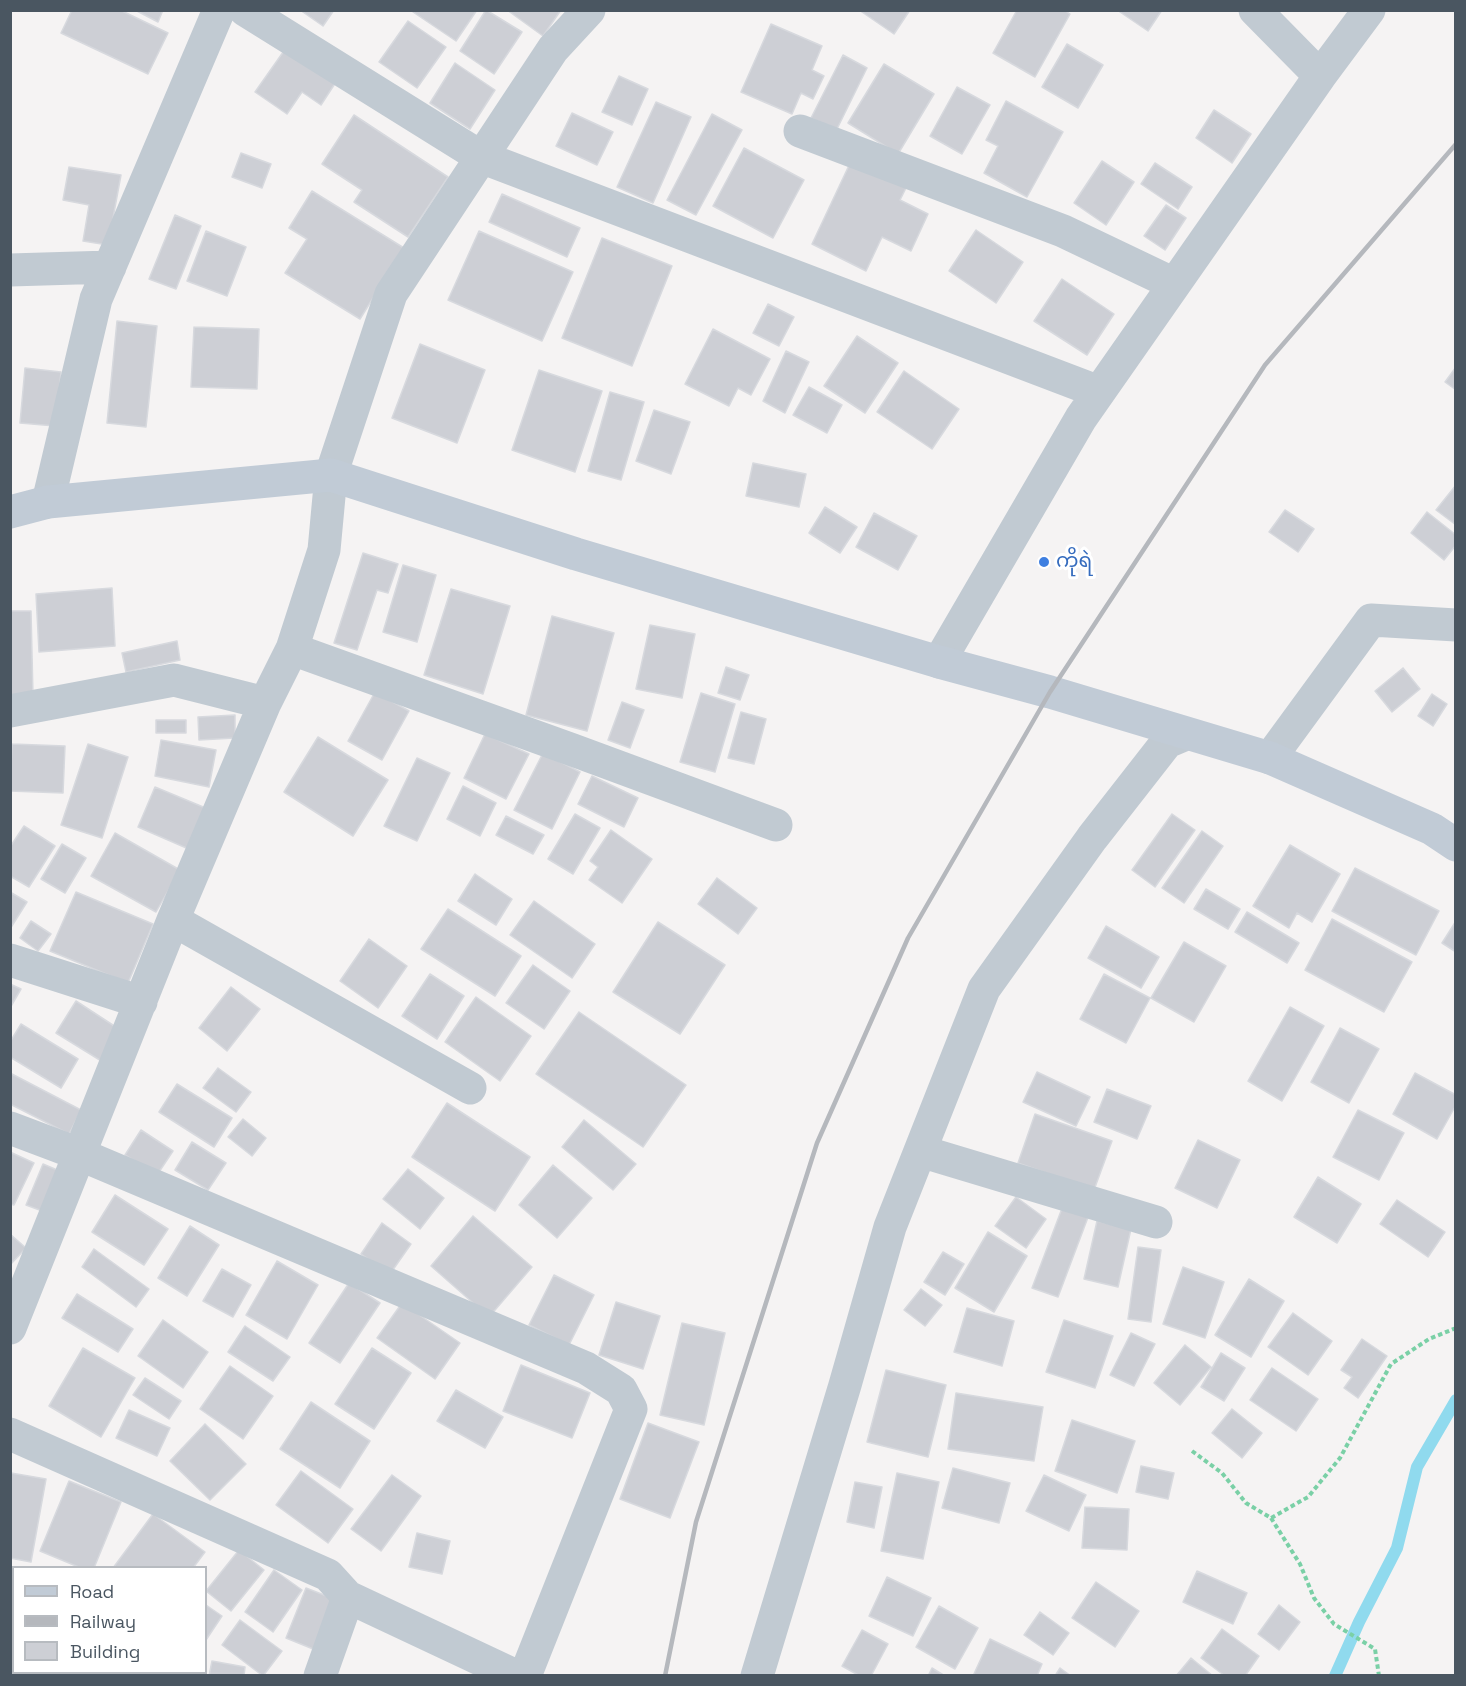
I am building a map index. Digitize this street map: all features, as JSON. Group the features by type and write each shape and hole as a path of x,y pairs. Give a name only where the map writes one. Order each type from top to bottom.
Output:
{"street":[{"path":"48,502 96,300 219,10"},
{"path":"245,10 482,157 1099,392"},
{"path":"10,1328 173,920 265,703 292,649 324,550 331,475 391,294 553,49 589,10"},
{"path":"1255,10 1320,76"},
{"path":"939,662 1081,418 1320,76 1369,10"},
{"path":"800,131 1063,231 1174,284"},
{"path":"10,270 110,267"},
{"path":"10,512 48,502 331,475 576,554 1270,758 1432,830 1455,845"},
{"path":"1270,758 1371,620 1455,625"},
{"path":"292,649 776,825"},
{"path":"10,711 174,680 265,703"},
{"path":"757,1676 890,1227 984,989 1092,838 1167,742 1186,734"},
{"path":"173,920 470,1088"},
{"path":"10,960 141,1002"},
{"path":"10,1128 79,1154 586,1368 621,1390 631,1409 525,1676"},
{"path":"920,1151 1156,1222"},
{"path":"10,1434 328,1575 348,1597 516,1676"},
{"path":"320,1676 348,1597"}],"path":[{"path":"1271,1518 1308,1497 1340,1458 1391,1364 1429,1339 1455,1328"},
{"path":"1192,1451 1222,1473 1246,1503 1271,1518 1300,1564 1314,1598 1334,1624 1375,1649 1378,1676"}],"building":[{"path":"72,10 120,10 168,33 148,74 61,33"},
{"path":"135,10 163,10 158,22"},
{"path":"300,10 334,10 323,26"},
{"path":"414,10 477,10 456,41 413,12"},
{"path":"486,10 522,32 494,74 460,51"},
{"path":"507,10 561,10 543,36"},
{"path":"859,10 910,10 894,34"},
{"path":"1017,10 1064,10 1070,14 1035,77 993,53"},
{"path":"1117,10 1162,10 1148,31"},
{"path":"408,21 446,47 417,88 379,62"},
{"path":"771,24 822,46 812,70 824,76 813,99 801,93 792,114 741,92"},
{"path":"1067,44 1103,65 1078,108 1042,87"},
{"path":"286,48 336,82 321,105 302,92 287,114 255,92"},
{"path":"843,55 867,68 836,131 811,118"},
{"path":"455,63 495,90 470,129 430,103"},
{"path":"884,64 934,94 898,154 848,123"},
{"path":"619,76 648,89 632,125 602,112"},
{"path":"957,87 990,105 962,154 930,136"},
{"path":"1006,101 1063,132 1027,197 984,173 998,146 986,140"},
{"path":"656,102 691,117 653,203 617,187"},
{"path":"1214,110 1251,134 1232,163 1196,138"},
{"path":"572,113 613,132 597,165 556,146"},
{"path":"712,114 742,130 696,215 667,200"},
{"path":"354,115 448,177 408,237 354,202 362,190 322,164"},
{"path":"744,148 804,180 773,238 713,206"},
{"path":"241,153 271,164 262,188 232,177"},
{"path":"852,159 907,186 900,200 928,214 911,251 882,237 866,271 812,244"},
{"path":"1102,161 1134,182 1106,225 1074,203"},
{"path":"1155,163 1192,187 1178,209 1141,184"},
{"path":"69,167 121,175 108,245 83,241 89,205 63,200"},
{"path":"312,191 404,248 360,319 285,273 307,239 289,228"},
{"path":"502,194 580,228 567,257 489,222"},
{"path":"1166,205 1186,218 1165,250 1144,236"},
{"path":"175,215 201,226 176,289 149,279"},
{"path":"976,230 1023,262 996,303 949,271"},
{"path":"206,231 246,247 227,296 187,281"},
{"path":"479,231 573,272 542,341 448,300"},
{"path":"602,238 672,266 632,366 562,338"},
{"path":"1062,279 1114,314 1087,355 1034,321"},
{"path":"768,304 794,317 779,346 753,333"},
{"path":"117,321 157,326 146,427 107,423"},
{"path":"194,327 259,329 257,389 191,387"},
{"path":"713,329 770,359 751,395 738,388 729,406 685,384"},
{"path":"857,336 898,363 865,413 824,386"},
{"path":"420,344 485,370 457,443 392,418"},
{"path":"786,351 809,362 785,413 763,401"},
{"path":"1456,367 1456,390 1445,382"},
{"path":"25,368 61,372 55,426 20,423"},
{"path":"539,370 602,391 575,472 512,450"},
{"path":"904,371 959,409 932,449 877,412"},
{"path":"809,387 842,405 827,433 793,415"},
{"path":"610,392 644,402 621,480 588,471"},
{"path":"654,410 690,422 671,474 636,461"},
{"path":"753,463 806,474 799,507 746,496"},
{"path":"1456,485 1456,525 1436,510"},
{"path":"825,507 857,527 840,553 809,533"},
{"path":"1285,510 1314,529 1298,552 1269,532"},
{"path":"1427,512 1456,535 1456,545 1444,560 1411,533"},
{"path":"874,513 917,536 898,570 856,547"},
{"path":"363,553 398,564 388,593 377,590 357,650 334,643"},
{"path":"403,565 436,575 417,642 383,632"},
{"path":"112,588 115,646 39,652 36,594"},
{"path":"451,589 510,606 483,694 424,675"},
{"path":"10,611 31,611 33,696 10,696"},
{"path":"552,616 614,633 587,731 526,715"},
{"path":"650,625 695,634 682,698 636,689"},
{"path":"177,641 180,660 126,672 122,653"},
{"path":"726,667 749,675 740,700 718,693"},
{"path":"1403,668 1420,689 1392,712 1375,691"},
{"path":"375,692 409,711 382,760 348,741"},
{"path":"701,693 735,704 715,772 680,762"},
{"path":"1432,694 1447,704 1433,726 1418,716"},
{"path":"622,702 644,710 630,748 608,740"},
{"path":"741,712 766,719 754,764 728,758"},
{"path":"235,715 235,738 199,740 198,717"},
{"path":"156,720 186,720 186,733 156,733"},
{"path":"485,734 529,754 506,799 464,778"},
{"path":"318,737 388,780 353,836 284,792"},
{"path":"161,740 216,750 209,787 155,776"},
{"path":"12,744 65,746 63,793 10,791"},
{"path":"88,744 128,757 102,838 61,825"},
{"path":"543,753 580,772 552,829 514,810"},
{"path":"417,758 450,773 417,841 384,826"},
{"path":"592,776 638,798 624,827 578,804"},
{"path":"463,786 496,803 480,836 447,819"},
{"path":"155,787 208,809 191,850 138,827"},
{"path":"575,814 600,828 573,874 548,859"},
{"path":"1172,814 1195,830 1155,887 1132,870"},
{"path":"506,816 544,835 533,854 496,835"},
{"path":"24,826 55,846 29,887 10,876 10,847"},
{"path":"611,830 652,859 622,903 589,880 598,867 590,861"},
{"path":"1202,831 1223,846 1184,903 1162,888"},
{"path":"115,833 180,870 156,912 91,876"},
{"path":"62,844 86,858 65,893 41,879"},
{"path":"1290,845 1340,874 1312,922 1297,913 1289,928 1253,906"},
{"path":"1355,868 1439,911 1416,955 1332,911"},
{"path":"475,874 512,899 496,925 458,901"},
{"path":"717,878 757,908 738,934 698,904"},
{"path":"1206,889 1240,909 1228,929 1194,909"},
{"path":"10,892 27,902 10,929"},
{"path":"76,892 153,924 128,983 50,951"},
{"path":"534,901 595,944 572,978 510,935"},
{"path":"448,909 521,956 495,996 421,949"},
{"path":"1247,912 1299,943 1287,963 1235,932"},
{"path":"1332,919 1412,962 1384,1012 1305,970"},
{"path":"31,921 51,934 38,951 20,938"},
{"path":"1456,921 1456,952 1442,943"},
{"path":"658,922 725,965 680,1034 613,992"},
{"path":"1106,926 1159,957 1141,988 1088,958"},
{"path":"369,939 407,966 378,1008 340,981"},
{"path":"1184,942 1226,966 1194,1022 1151,998"},
{"path":"533,965 570,991 544,1029 506,1003"},
{"path":"430,974 464,996 437,1039 402,1016"},
{"path":"1104,974 1150,998 1126,1043 1080,1019"},
{"path":"10,984 21,989 10,1008"},
{"path":"231,987 260,1009 227,1051 199,1028"},
{"path":"476,997 531,1036 500,1081 445,1042"},
{"path":"76,1001 122,1031 103,1062 56,1033"},
{"path":"1290,1007 1324,1026 1282,1101 1248,1081"},
{"path":"579,1012 686,1085 643,1147 536,1074"},
{"path":"21,1024 78,1059 61,1088 10,1057 10,1042"},
{"path":"1340,1028 1379,1049 1349,1103 1311,1082"},
{"path":"218,1068 251,1092 236,1112 203,1088"},
{"path":"1037,1072 1090,1097 1076,1126 1023,1102"},
{"path":"10,1073 81,1110 69,1134 10,1104"},
{"path":"1415,1073 1456,1095 1456,1105 1437,1139 1393,1114"},
{"path":"177,1084 232,1118 214,1147 159,1112"},
{"path":"1107,1089 1151,1106 1137,1139 1094,1122"},
{"path":"447,1103 530,1157 495,1211 412,1157"},
{"path":"1358,1110 1404,1133 1379,1180 1333,1157"},
{"path":"1035,1114 1112,1141 1094,1190 1018,1163"},
{"path":"243,1119 266,1138 252,1156 228,1137"},
{"path":"584,1120 636,1164 613,1190 562,1147"},
{"path":"141,1130 173,1151 157,1175 125,1155"},
{"path":"1198,1140 1240,1160 1217,1208 1175,1188"},
{"path":"192,1142 226,1163 208,1190 175,1170"},
{"path":"10,1152 34,1163 14,1205 10,1204"},
{"path":"43,1164 62,1172 45,1212 26,1205"},
{"path":"553,1165 592,1198 557,1238 519,1205"},
{"path":"408,1169 444,1198 420,1229 383,1199"},
{"path":"1318,1177 1361,1204 1337,1243 1294,1217"},
{"path":"115,1195 168,1229 144,1265 92,1232"},
{"path":"1016,1197 1046,1219 1026,1248 995,1226"},
{"path":"1397,1200 1445,1232 1428,1257 1380,1224"},
{"path":"1064,1203 1090,1212 1058,1297 1032,1288"},
{"path":"473,1216 532,1267 489,1317 431,1266"},
{"path":"1097,1221 1131,1229 1118,1287 1084,1279"},
{"path":"382,1223 411,1244 390,1274 361,1254"},
{"path":"190,1226 219,1245 187,1296 158,1278"},
{"path":"988,1232 1027,1256 994,1312 955,1288"},
{"path":"10,1234 26,1248 10,1265"},
{"path":"1138,1247 1161,1250 1151,1322 1128,1319"},
{"path":"94,1249 149,1289 136,1307 82,1267"},
{"path":"943,1252 964,1264 945,1295 924,1282"},
{"path":"277,1261 318,1285 287,1339 246,1315"},
{"path":"1183,1267 1224,1282 1205,1338 1163,1324"},
{"path":"222,1269 251,1285 233,1317 203,1301"},
{"path":"554,1275 594,1295 569,1345 529,1325"},
{"path":"1249,1279 1284,1301 1251,1357 1215,1335"},
{"path":"349,1283 380,1303 340,1363 309,1343"},
{"path":"921,1289 942,1305 925,1326 904,1310"},
{"path":"77,1294 133,1329 118,1352 62,1318"},
{"path":"616,1302 660,1316 643,1369 599,1355"},
{"path":"402,1303 460,1343 435,1379 377,1338"},
{"path":"967,1308 1014,1321 1002,1366 954,1352"},
{"path":"1293,1313 1332,1341 1308,1375 1268,1347"},
{"path":"163,1320 208,1352 183,1388 138,1356"},
{"path":"1064,1320 1113,1336 1095,1388 1046,1372"},
{"path":"682,1323 725,1333 704,1425 660,1415"},
{"path":"245,1326 290,1357 273,1381 228,1352"},
{"path":"1131,1333 1155,1344 1134,1386 1110,1375"},
{"path":"1362,1339 1387,1356 1358,1398 1344,1388 1352,1377 1341,1370"},
{"path":"1185,1345 1211,1367 1180,1405 1154,1383"},
{"path":"83,1348 135,1378 101,1437 49,1406"},
{"path":"372,1348 411,1373 374,1429 335,1404"},
{"path":"1221,1353 1245,1368 1224,1401 1201,1387"},
{"path":"521,1365 590,1393 572,1438 503,1411"},
{"path":"230,1366 273,1396 243,1439 200,1409"},
{"path":"1272,1368 1318,1399 1296,1431 1250,1400"},
{"path":"886,1370 946,1385 928,1457 867,1442"},
{"path":"145,1378 181,1401 169,1419 133,1395"},
{"path":"456,1390 503,1417 485,1448 437,1421"},
{"path":"956,1393 1043,1407 1034,1461 948,1449"},
{"path":"311,1402 370,1441 340,1488 280,1449"},
{"path":"1232,1409 1262,1433 1242,1458 1212,1433"},
{"path":"129,1410 170,1428 157,1456 116,1438"},
{"path":"1072,1420 1135,1441 1117,1493 1055,1471"},
{"path":"648,1423 699,1442 670,1518 620,1499"},
{"path":"205,1424 246,1464 210,1500 170,1461"},
{"path":"1141,1466 1174,1473 1168,1499 1136,1492"},
{"path":"953,1468 1010,1483 999,1523 942,1508"},
{"path":"301,1471 353,1509 328,1543 276,1505"},
{"path":"11,1473 46,1479 31,1562 10,1558"},
{"path":"897,1473 939,1482 923,1559 881,1551"},
{"path":"392,1475 421,1496 381,1551 351,1529"},
{"path":"1044,1475 1086,1495 1069,1531 1026,1511"},
{"path":"69,1481 121,1502 95,1566 76,1566 40,1551"},
{"path":"855,1482 882,1487 874,1528 847,1522"},
{"path":"1085,1507 1129,1509 1127,1550 1082,1548"},
{"path":"153,1514 205,1552 194,1566 114,1566"},
{"path":"417,1533 450,1541 442,1574 409,1567"},
{"path":"239,1550 264,1570 231,1611 207,1590"},
{"path":"274,1570 302,1590 273,1632 245,1612"},
{"path":"1197,1571 1247,1593 1233,1624 1183,1602"},
{"path":"887,1577 931,1598 913,1636 869,1616"},
{"path":"1096,1582 1139,1611 1115,1647 1072,1618"},
{"path":"306,1588 337,1600 318,1651 286,1638"},
{"path":"1279,1605 1300,1622 1279,1650 1258,1634"},
{"path":"207,1606 222,1616 207,1638"},
{"path":"939,1606 978,1628 955,1669 916,1647"},
{"path":"1040,1612 1069,1633 1053,1655 1024,1635"},
{"path":"240,1620 282,1651 263,1676 222,1645"},
{"path":"10,1626 12,1627 12,1652 10,1652"},
{"path":"1222,1629 1259,1656 1245,1676 1225,1676 1201,1658"},
{"path":"862,1630 888,1644 871,1676 860,1676 842,1666"},
{"path":"990,1639 1042,1664 1037,1676 973,1676"},
{"path":"1191,1658 1213,1676 1176,1676"},
{"path":"10,1661 12,1661 12,1674 26,1674 26,1676 10,1676"},
{"path":"212,1661 245,1667 244,1676 209,1676"},
{"path":"932,1668 945,1676 928,1676"},
{"path":"1060,1668 1071,1676 1055,1676"},
{"path":"46,1674 136,1674 135,1676 46,1676"},
{"path":"151,1674 196,1674 195,1676 153,1676"}],"waterway":[{"path":"1335,1676 1359,1622 1397,1548 1417,1467 1456,1400"}],"railway":[{"path":"665,1676 696,1522 817,1143 908,938 1050,692 1265,365 1456,144"}],"place":[{"name":"ကိုရဲ","path":"1044,562"}]}
